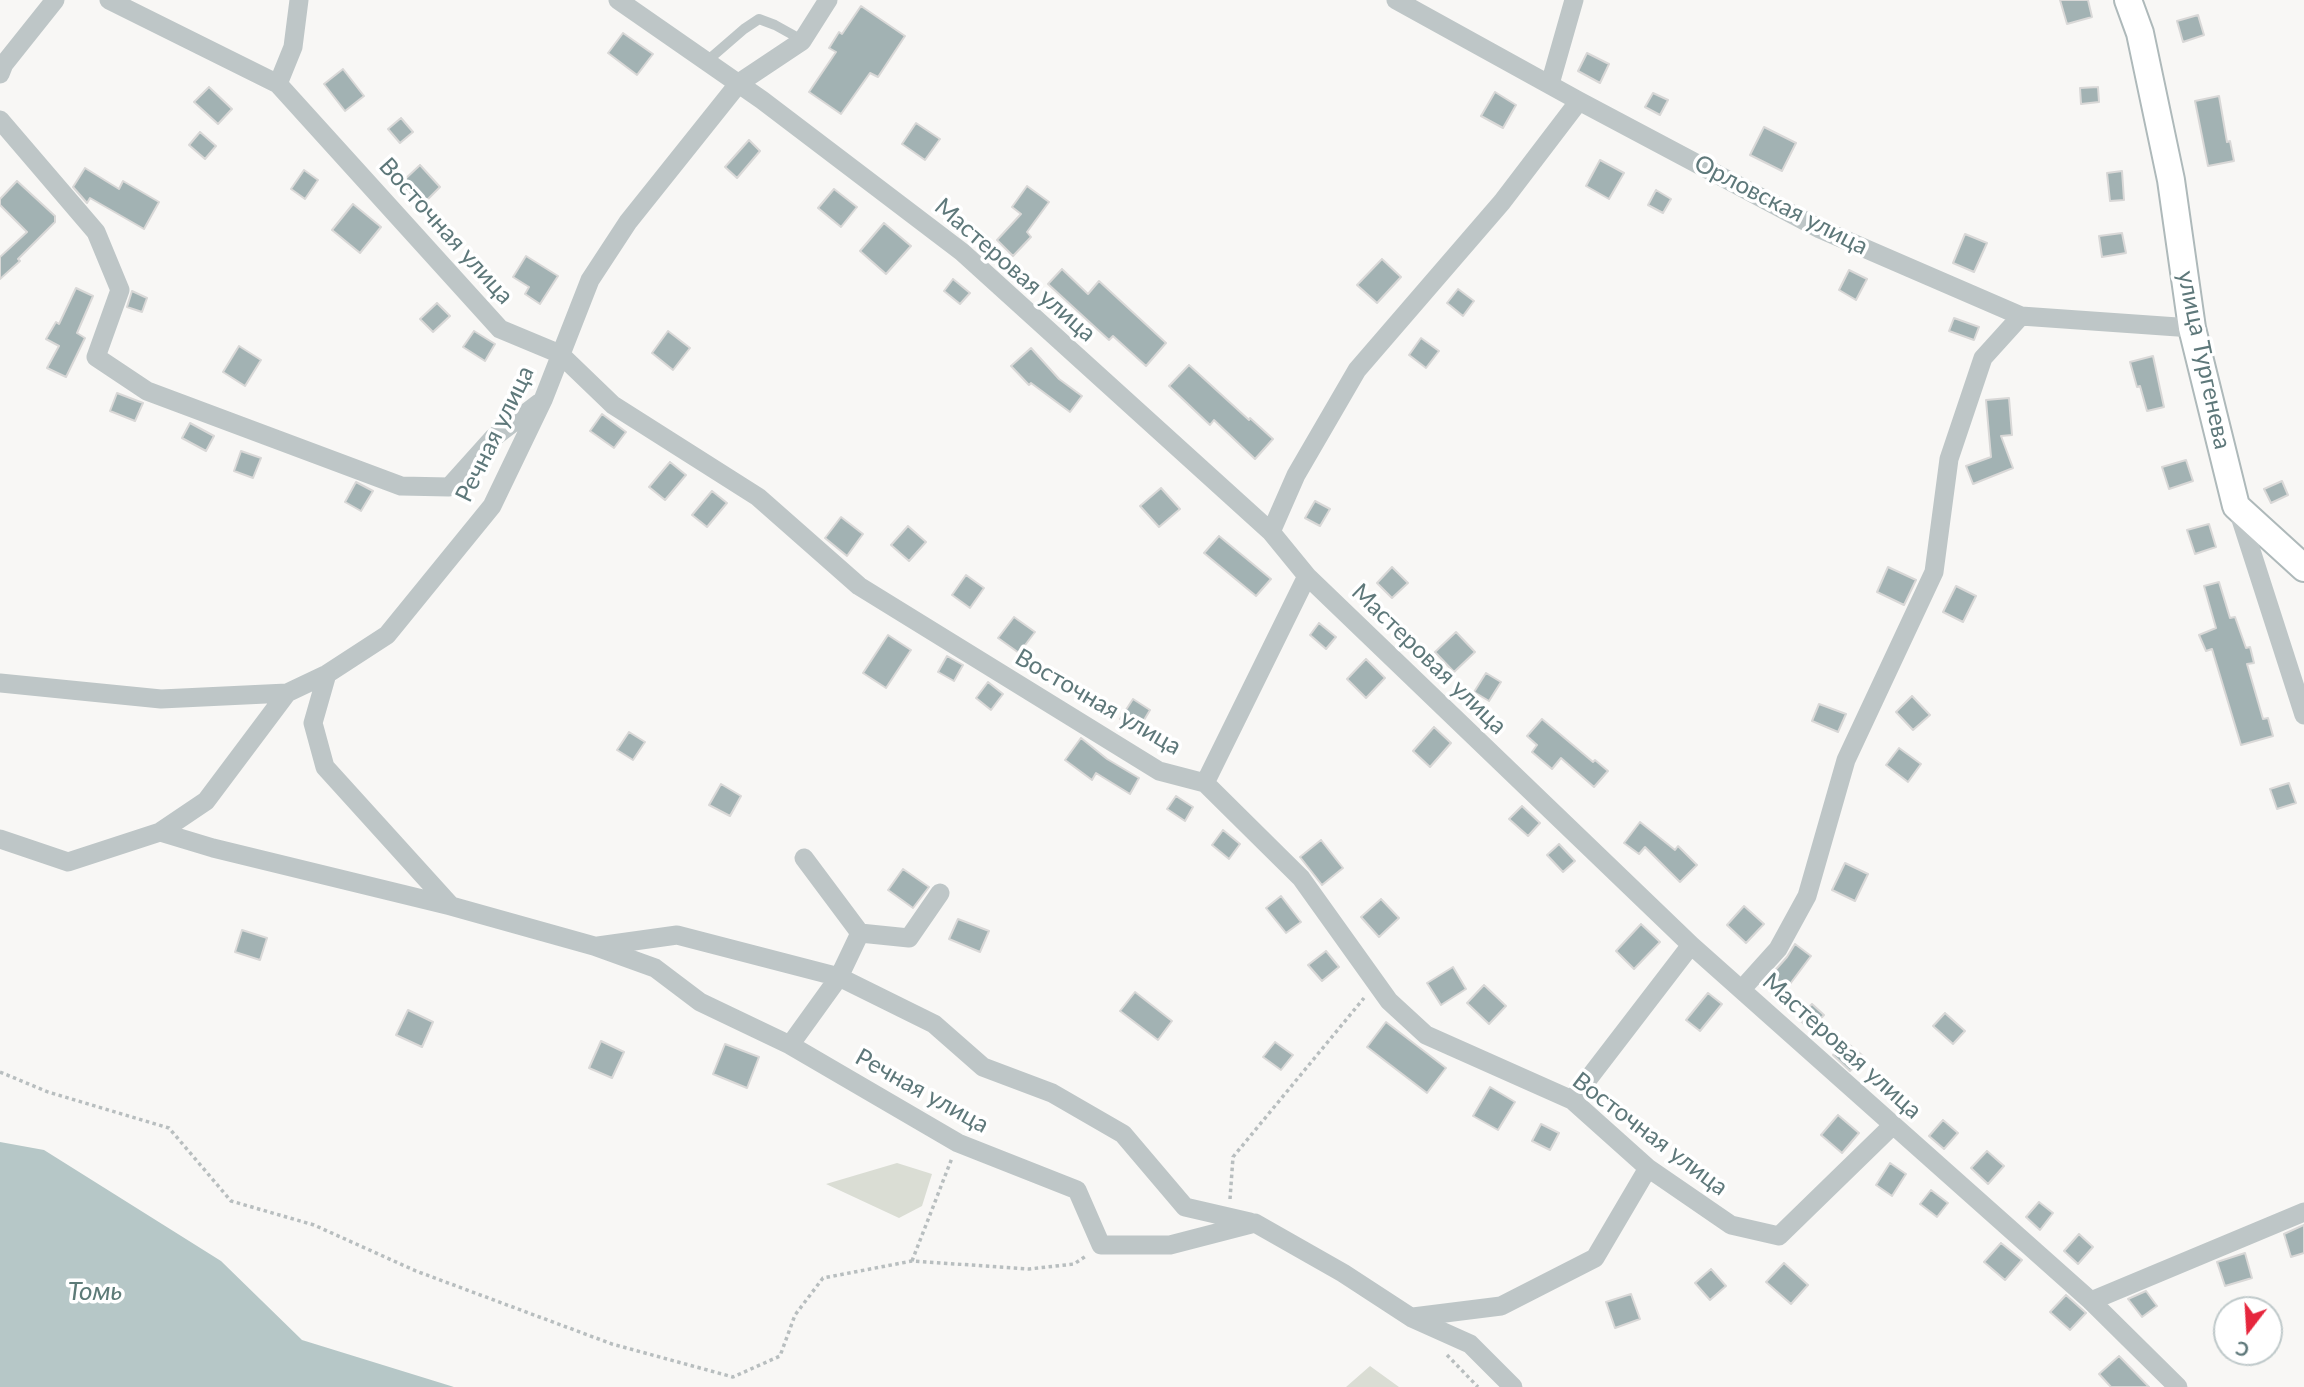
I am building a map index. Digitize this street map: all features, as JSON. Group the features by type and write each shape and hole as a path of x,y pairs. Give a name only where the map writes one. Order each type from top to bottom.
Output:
{"main road":[{"name":"улица Тургенева","path":"2128,0 2140,33 2171,180 2192,328 2236,506"},
{"path":"2236,506 2304,568"}],"street":[{"path":"0,74 4,64 55,0"},
{"path":"109,0 278,84 293,47 299,0"},
{"name":"Мастеровая улица","path":"618,0 739,83 962,252 1271,532 1307,576 1691,945 2091,1301 2178,1387"},
{"name":"Речная улица","path":"0,683 161,699 287,693 327,674 387,635 492,506 543,400 590,280 628,222 739,83 802,41 828,0"},
{"name":"Орловская улица","path":"1396,0 1820,229 2021,316 2192,328"},
{"path":"1549,84 1574,0"},
{"name":"Восточная улица","path":"278,84 500,329 560,354 613,405 758,497 859,586 1159,771 1205,783 1301,878 1389,1001 1426,1034 1572,1100 1648,1168 1731,1225 1779,1236 1892,1126"},
{"path":"1271,532 1296,475 1357,370 1502,202 1579,101"},
{"path":"0,120 96,232 120,290 96,356 147,391 401,486 449,487 493,438 543,400"},
{"path":"1742,989 1778,949 1807,896 1846,760 1934,572 1949,459 1983,358 2021,316"},
{"name":"улица Тургенева","path":"2236,506 2304,715"},
{"path":"1205,783 1307,576"},
{"path":"327,674 313,723 325,767 451,906"},
{"path":"0,839 68,862 160,832 206,801 287,693"},
{"name":"Речная улица","path":"160,832 213,848 451,906 594,946 655,968 700,1002 790,1045 958,1143 1077,1190 1101,1245"},
{"path":"804,858 860,933 909,938 940,893"},
{"path":"790,1045 839,977 860,933"},
{"name":"Речная улица","path":"594,946 677,935 839,977 934,1024 983,1067 1052,1093 1123,1134 1185,1207 1255,1223 1343,1273 1412,1318 1470,1344 1513,1387"},
{"path":"1572,1100 1691,945"},
{"path":"1412,1318 1501,1306 1595,1258 1648,1168"},
{"path":"2091,1301 2304,1212"},
{"path":"1101,1245 1170,1245 1255,1223"}],"lane":[{"path":"707,61 759,19 802,41"}],"path":[{"path":"1228,1217 1233,1157 1376,983"},
{"path":"0,1072 48,1092 169,1128 231,1202 314,1225 416,1271 598,1340 733,1377 780,1356 795,1315 823,1278 912,1261 1029,1269 1074,1264 1101,1245"},
{"path":"912,1261 958,1143"}],"shaded area":[{"path":"897,1163 932,1174 922,1206 899,1218 826,1184"},
{"path":"1370,1366 1399,1387 1346,1387"}],"water":[{"name":"Томь","path":"0,1142 44,1150 221,1261 302,1340 454,1387 0,1387"}],"building":[{"path":"2060,0 2088,0 2092,17 2067,24"},
{"path":"861,6 905,36 878,77 870,73 841,114 809,92 836,52 829,48"},
{"path":"2198,15 2204,35 2183,42 2177,21"},
{"path":"623,33 653,54 637,75 608,53"},
{"path":"1587,53 1609,64 1600,83 1578,71"},
{"path":"343,69 364,96 345,111 324,84"},
{"path":"209,87 232,109 218,124 194,102"},
{"path":"2098,87 2099,102 2081,104 2080,88"},
{"path":"1495,92 1516,105 1503,128 1481,116"},
{"path":"1653,93 1668,100 1660,115 1645,107"},
{"path":"2219,96 2227,142 2230,141 2234,161 2208,166 2195,101"},
{"path":"401,118 413,132 400,143 388,129"},
{"path":"916,123 940,139 925,160 902,144"},
{"path":"1764,127 1796,143 1782,171 1750,155"},
{"path":"200,132 216,146 205,159 189,145"},
{"path":"749,140 760,151 737,178 725,167"},
{"path":"1600,160 1624,173 1609,199 1586,186"},
{"path":"420,165 440,187 422,205 401,183"},
{"path":"85,168 119,189 123,181 159,202 144,229 90,198 87,203 73,187"},
{"path":"304,170 318,180 305,199 291,189"},
{"path":"2122,171 2124,200 2110,201 2107,173"},
{"path":"17,181 55,216 55,222 0,279 0,257 27,232 0,205 0,199"},
{"path":"1027,186 1049,202 1027,232 1031,237 1013,256 997,240 1021,214 1012,207"},
{"path":"834,189 857,207 841,227 818,208"},
{"path":"1656,190 1671,199 1663,213 1648,205"},
{"path":"353,204 381,227 360,253 332,230"},
{"path":"884,223 911,246 886,274 860,251"},
{"path":"2122,233 2126,253 2102,257 2099,236"},
{"path":"1965,234 1987,243 1974,272 1953,263"},
{"path":"526,256 558,276 540,304 525,294 529,287 513,277"},
{"path":"1382,259 1401,277 1377,303 1357,285"},
{"path":"1062,269 1088,294 1099,281 1166,343 1146,366 1113,336 1109,340 1048,284"},
{"path":"1849,270 1867,279 1856,300 1839,290"},
{"path":"953,279 970,293 960,304 944,291"},
{"path":"76,288 93,296 77,333 85,338 66,377 47,368 59,346 46,339 56,322 59,324"},
{"path":"1458,289 1474,301 1463,316 1447,303"},
{"path":"132,291 147,298 142,312 127,307"},
{"path":"437,303 450,316 433,332 420,319"},
{"path":"1954,318 1979,327 1974,340 1949,331"},
{"path":"474,331 495,344 485,361 463,347"},
{"path":"668,331 690,348 673,370 652,353"},
{"path":"1421,338 1439,351 1426,368 1409,355"},
{"path":"239,346 261,360 245,386 223,372"},
{"path":"1031,348 1059,379 1082,396 1070,412 1031,383 1029,385 1011,366"},
{"path":"2153,356 2164,407 2147,411 2130,362"},
{"path":"1189,365 1273,439 1255,459 1214,420 1210,425 1169,386"},
{"path":"117,393 143,403 135,421 110,411"},
{"path":"2009,398 2012,435 2001,436 2013,468 1973,484 1966,466 1991,457 1986,400"},
{"path":"602,414 626,432 614,448 590,431"},
{"path":"190,423 214,436 206,451 182,438"},
{"path":"241,451 261,458 253,478 234,471"},
{"path":"2186,460 2193,481 2169,489 2162,467"},
{"path":"670,462 686,475 665,500 649,487"},
{"path":"2282,481 2288,495 2271,503 2264,489"},
{"path":"356,482 373,491 361,511 345,502"},
{"path":"1161,488 1180,509 1159,527 1140,506"},
{"path":"712,491 727,503 707,527 692,515"},
{"path":"1315,501 1330,509 1320,526 1305,518"},
{"path":"841,517 863,534 847,556 825,538"},
{"path":"2209,524 2216,547 2195,554 2187,530"},
{"path":"908,526 926,542 909,561 891,545"},
{"path":"1219,536 1271,579 1256,596 1204,553"},
{"path":"1392,567 1408,583 1392,598 1377,583"},
{"path":"1888,567 1916,580 1904,605 1877,592"},
{"path":"966,575 984,588 970,608 952,595"},
{"path":"2219,582 2230,618 2235,617 2246,648 2250,647 2254,663 2247,664 2263,719 2268,718 2273,736 2241,745 2212,649 2206,651 2199,635 2216,628 2204,586"},
{"path":"1956,586 1976,596 1963,622 1943,612"},
{"path":"1014,617 1035,632 1019,653 998,638"},
{"path":"1319,623 1336,637 1326,649 1310,635"},
{"path":"1456,632 1475,652 1454,672 1435,652"},
{"path":"888,635 911,650 886,688 863,673"},
{"path":"947,656 963,665 954,681 938,672"},
{"path":"1366,659 1385,678 1366,698 1347,679"},
{"path":"1486,673 1501,682 1489,701 1474,692"},
{"path":"988,682 1003,694 991,710 976,698"},
{"path":"1912,696 1930,715 1913,730 1896,712"},
{"path":"1133,699 1150,710 1138,730 1120,719"},
{"path":"1819,704 1846,714 1838,732 1812,721"},
{"path":"1542,719 1593,762 1595,760 1608,771 1594,787 1561,758 1552,769 1532,752 1537,745 1527,736"},
{"path":"1434,727 1451,743 1430,767 1413,751"},
{"path":"629,732 645,742 633,760 617,750"},
{"path":"1081,738 1107,759 1139,778 1130,794 1096,773 1092,780 1065,760"},
{"path":"1899,748 1921,764 1908,782 1886,765"},
{"path":"2289,783 2296,803 2277,809 2270,789"},
{"path":"721,784 741,796 730,816 709,805"},
{"path":"1176,796 1193,807 1185,821 1167,809"},
{"path":"1522,806 1540,823 1528,836 1509,819"},
{"path":"1640,822 1675,850 1678,846 1697,865 1680,882 1645,847 1639,854 1624,843"},
{"path":"1223,830 1240,844 1229,859 1212,845"},
{"path":"1321,840 1343,868 1322,885 1300,857"},
{"path":"1559,844 1575,861 1563,872 1547,855"},
{"path":"1845,863 1868,874 1855,901 1832,890"},
{"path":"903,869 929,887 913,908 888,890"},
{"path":"1281,896 1301,922 1286,933 1266,908"},
{"path":"1381,899 1399,918 1379,937 1361,917"},
{"path":"1744,906 1764,924 1746,943 1727,925"},
{"path":"958,919 989,931 980,952 949,939"},
{"path":"1641,924 1660,942 1634,969 1616,951"},
{"path":"242,930 267,938 260,960 235,952"},
{"path":"1795,944 1811,956 1787,988 1770,976"},
{"path":"1326,951 1339,967 1322,981 1308,965"},
{"path":"1453,967 1466,989 1441,1005 1427,983"},
{"path":"1484,985 1506,1006 1489,1024 1467,1003"},
{"path":"1135,992 1172,1021 1158,1040 1120,1011"},
{"path":"1708,993 1722,1004 1700,1031 1686,1020"},
{"path":"1812,1004 1824,1015 1810,1030 1798,1018"},
{"path":"408,1010 433,1022 422,1047 396,1035"},
{"path":"1945,1013 1965,1031 1953,1044 1933,1026"},
{"path":"1386,1022 1446,1068 1427,1093 1367,1047"},
{"path":"601,1041 624,1052 612,1078 589,1068"},
{"path":"1845,1041 1863,1056 1850,1071 1833,1055"},
{"path":"1275,1042 1293,1055 1281,1070 1263,1057"},
{"path":"725,1044 759,1057 747,1088 713,1074"},
{"path":"1490,1087 1515,1102 1498,1130 1473,1116"},
{"path":"1838,1115 1859,1133 1842,1153 1821,1135"},
{"path":"1943,1120 1958,1133 1944,1149 1929,1136"},
{"path":"1541,1124 1559,1133 1550,1150 1532,1141"},
{"path":"1987,1151 2004,1166 1988,1184 1971,1168"},
{"path":"1890,1163 1906,1174 1892,1196 1876,1185"},
{"path":"1931,1190 1948,1203 1937,1217 1920,1204"},
{"path":"2039,1202 2053,1213 2040,1230 2026,1217"},
{"path":"2304,1225 2304,1253 2291,1257 2284,1234"},
{"path":"2079,1234 2093,1247 2078,1264 2064,1251"},
{"path":"2001,1243 2022,1260 2005,1280 1984,1262"},
{"path":"2245,1253 2252,1278 2225,1286 2217,1262"},
{"path":"1784,1263 1808,1285 1791,1304 1766,1282"},
{"path":"1711,1269 1726,1286 1710,1300 1695,1283"},
{"path":"2146,1291 2157,1306 2142,1317 2128,1299"},
{"path":"1631,1294 1640,1319 1615,1328 1606,1302"},
{"path":"2066,1295 2086,1313 2070,1330 2050,1312"},
{"path":"2119,1356 2149,1387 2111,1387 2099,1374"}]}
